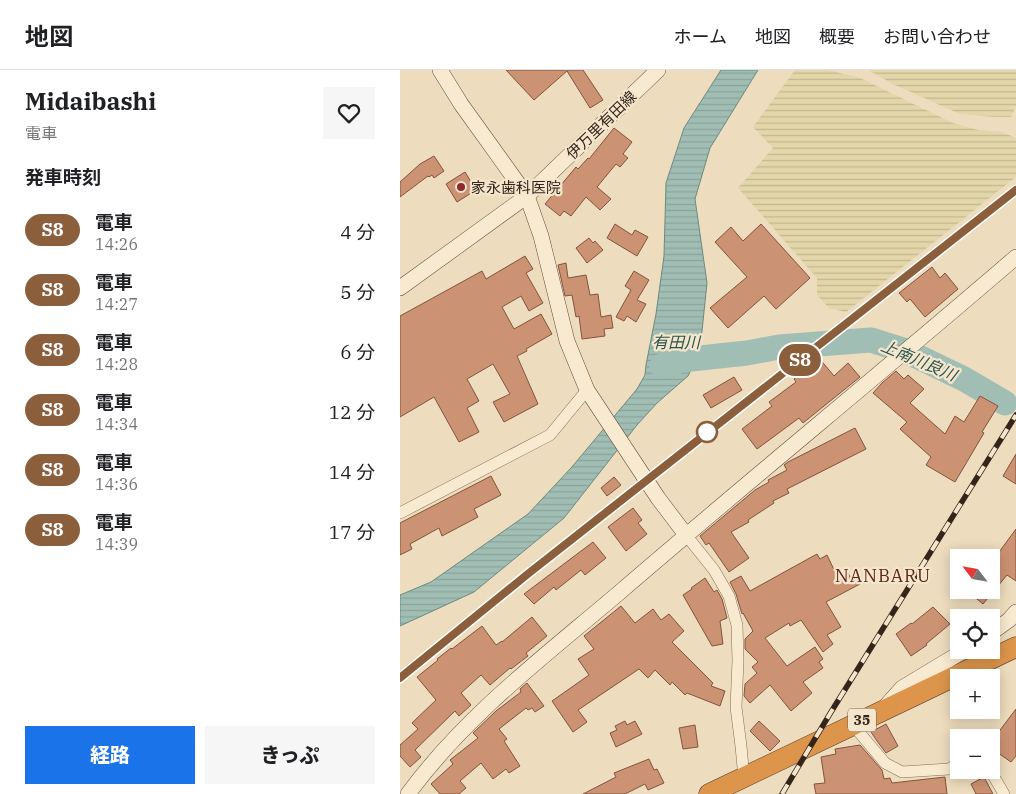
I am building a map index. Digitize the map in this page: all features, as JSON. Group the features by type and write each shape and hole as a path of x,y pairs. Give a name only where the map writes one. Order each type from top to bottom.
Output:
{"highway":[{"name":"35","path":"709,794 1016,647"}],"street":[{"name":"伊万里有田線","path":"400,288 527,196 658,70"},
{"path":"447,74 461,104 527,196 541,236 567,341 587,390 658,498 714,570 729,596 737,625 736,707 742,746 744,778"},
{"path":"408,794 451,742 483,710 686,535 1016,257"},
{"path":"400,513 550,435 587,390"},
{"path":"1000,626 1016,612"},
{"path":"882,710 902,688 950,659"},
{"path":"853,724 885,763 902,772 950,768"},
{"path":"995,779 1004,794"}],"shaded area":[{"path":"795,70 828,70 860,78 953,123 978,130 1002,132 1016,138 1016,177 846,312 829,308 817,295 817,278 738,188 773,148 753,127"},
{"path":"868,70 1016,70 1016,106 1011,117 960,114 893,84"}],"water":[{"name":"有田川","path":"721,70 758,70 710,148 695,199 707,283 700,350 688,376 657,403 637,425 564,518 474,592 400,626 400,595 431,582 528,514 571,468 637,389 645,375 656,314 664,256 666,183 684,128"}],"building":[{"path":"506,70 583,70 603,100 590,108 567,71 534,100"},
{"path":"614,128 632,142 623,154 628,158 620,167 616,164 597,187 611,199 600,210 586,197 571,216 564,211 560,216 545,204 576,167 578,169 589,159"},
{"path":"434,156 444,171 434,178 432,175 428,176 400,197 400,182 420,164"},
{"name":"家永歯科医院","path":"465,172 476,190 457,202 446,184"},
{"path":"615,224 632,235 635,230 648,237 637,256 607,238"},
{"path":"761,224 810,278 776,309 764,296 728,328 710,308 747,277 715,242 731,227 743,241"},
{"path":"589,238 593,243 595,241 603,250 587,263 576,248"},
{"path":"525,256 533,269 526,273 543,303 529,311 521,296 502,307 514,329 541,314 552,334 517,356 538,404 504,422 493,402 510,394 493,364 467,379 479,401 467,408 479,432 459,442 434,397 400,417 400,316 482,271 486,279"},
{"path":"566,263 568,278 586,275 590,295 598,294 601,317 611,315 613,328 604,329 605,336 582,339 579,316 576,317 572,295 565,296 558,265"},
{"path":"932,267 940,278 945,273 958,289 925,317 910,299 907,302 899,293"},
{"path":"634,271 649,280 637,300 646,304 636,322 627,316 624,321 616,317 631,290 625,286"},
{"path":"819,358 834,376 848,363 860,377 803,423 799,418 757,449 742,429 772,406 769,402 796,382 794,379"},
{"path":"896,371 904,379 908,375 924,389 910,403 945,434 955,416 964,422 980,396 998,406 955,482 926,465 931,457 900,429 907,422 873,393"},
{"path":"734,377 742,390 711,408 703,395"},
{"path":"855,428 866,449 787,489 789,493 773,501 774,503 748,520 749,522 731,532 749,558 729,572 709,543 706,545 700,536 755,490 769,482 768,480 787,470 784,465 788,462"},
{"path":"1016,454 1016,484 1003,476"},
{"path":"491,476 501,495 474,509 478,517 442,536 439,528 410,544 412,549 400,555 400,523"},
{"path":"614,477 621,485 607,496 601,488"},
{"path":"633,508 642,520 638,523 647,534 626,551 608,527"},
{"path":"1016,529 1016,581 1007,575 1000,583 1000,551"},
{"path":"593,542 606,558 585,575 581,570 556,590 554,587 534,604 524,594"},
{"path":"817,554 820,559 827,555 837,576 847,571 850,577 855,574 860,584 826,602 841,627 827,635 833,644 823,652 801,620 790,626 789,623 765,638 787,666 815,647 823,659 819,662 823,668 803,682 812,693 791,711 770,685 750,703 744,696 745,684 757,673 752,667 758,662 745,649 745,639 753,631 742,614 730,582 741,576 750,591"},
{"path":"705,578 714,592 717,590 722,599 727,618 720,621 723,644 712,646 683,595"},
{"path":"977,599 987,599 983,604"},
{"path":"621,606 635,623 653,609 661,620 669,614 684,631 672,642 713,683 711,686 725,691 720,706 687,693 685,695 672,682 670,685 655,670 648,678 639,669 578,710 587,722 573,732 552,701 589,675 578,659 594,649 584,636"},
{"path":"933,607 950,624 927,645 911,656 896,634"},
{"path":"532,617 547,636 526,653 528,656 490,685 481,675 461,693 471,705 459,716 455,711 415,750 421,757 410,767 400,756 400,745 418,729 412,723 436,700 417,677 451,648 482,626 496,645"},
{"path":"527,683 544,706 535,712 532,708 528,710 526,708 499,729 507,739 504,741 520,766 509,773 506,769 493,779 481,763 460,781 466,788 459,794 440,794 431,784 453,764 450,760 478,738 473,733 496,711 521,692 520,689"},
{"path":"1016,709 1016,756 1011,762 1000,754 1000,730"},
{"path":"625,721 627,725 635,721 642,734 616,747 610,733 617,730 615,726"},
{"path":"759,721 780,741 770,751 750,731"},
{"path":"886,724 898,746 886,753 871,732"},
{"path":"695,725 698,747 683,749 679,728"},
{"path":"860,745 882,770 884,779 890,778 892,783 945,777 947,794 816,794 814,784 825,783 821,757 836,754 835,749"},
{"path":"649,759 654,770 657,769 664,783 648,790 645,784 625,794 583,794 616,777 614,773"},
{"path":"980,779 985,779 993,794 976,794 971,784"}],"waterway":[{"name":"上南川良川","path":"662,366 682,360 747,353 779,347 871,340 906,351 964,379 1005,403"}],"railway":[{"path":"400,678 529,573 1016,190"},
{"path":"782,794 1016,415"}],"train":[{"name":"S8","path":"400,678 529,573 1016,190"}],"place":[{"name":"家永歯科医院","path":"461,187"}],"district":[{"name":"NANBARU","path":"883,575"}]}
